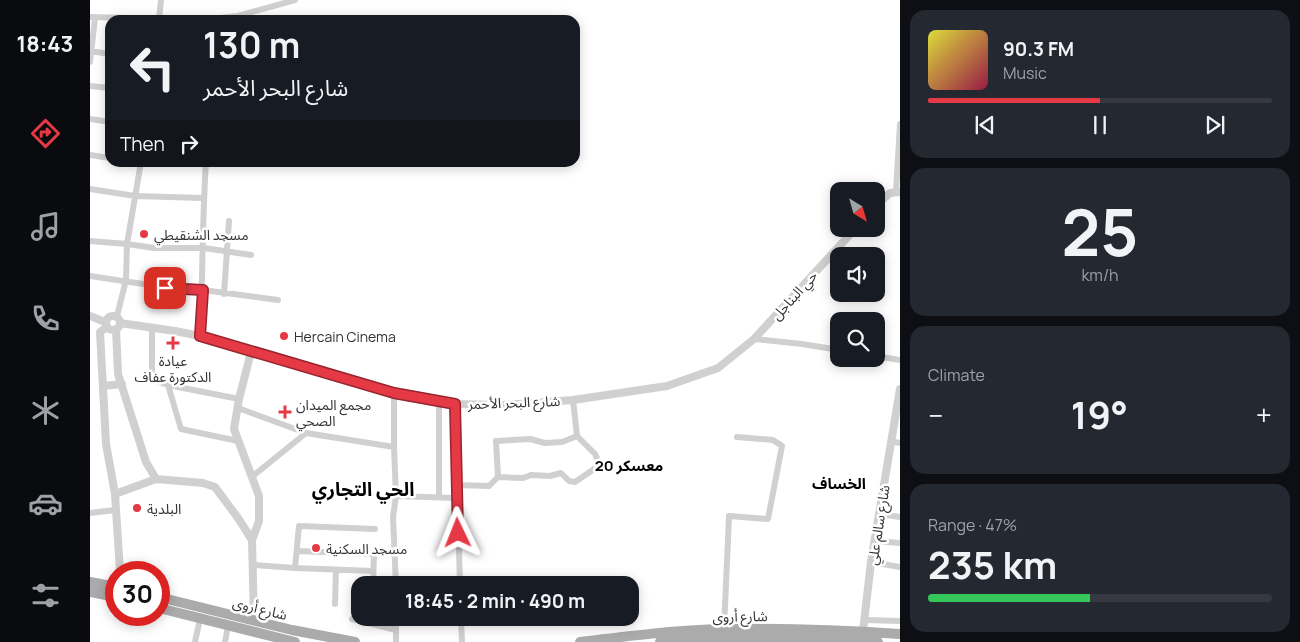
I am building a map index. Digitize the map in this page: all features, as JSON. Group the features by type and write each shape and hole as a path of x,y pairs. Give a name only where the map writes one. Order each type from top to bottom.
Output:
{"main road":[{"path":"90,582 105,585"},
{"path":"90,592 105,595"},
{"name":"شارع أروى","path":"170,600 292,630 355,642"},
{"name":"شارع أروى","path":"170,611 295,642"},
{"path":"254,620 255,632"},
{"name":"شارع أروى","path":"580,642 724,629 863,638 878,642"},
{"name":"شارع أروى","path":"660,642 720,637 771,639 863,638 900,634"}],"street":[{"path":"159,15 161,0"},
{"path":"248,15 295,0"},
{"path":"90,62 92,18 105,18"},
{"path":"91,51 105,53"},
{"path":"90,86 105,88"},
{"path":"90,119 105,121"},
{"path":"885,198 898,192 900,124"},
{"path":"90,155 105,157"},
{"path":"140,167 128,244 126,280 118,323 118,374 146,462 156,479"},
{"path":"200,336 204,248 203,198 206,167"},
{"path":"90,189 135,196 203,198"},
{"path":"224,294 229,222"},
{"name":"حي البناجل","path":"754,339 847,238"},
{"path":"90,241 154,248 204,248 251,255"},
{"path":"90,276 176,289 203,290 278,300"},
{"name":"شارع البحر الأحمر","path":"90,316 111,330 118,323 175,330 394,393 455,404 503,405 573,400 668,386 718,368 754,339"},
{"path":"118,323 109,316 106,325 100,332 106,444 115,494 119,561"},
{"path":"152,328 152,372 156,381 239,399"},
{"path":"754,339 830,349"},
{"path":"251,352 239,399 234,429 259,496 259,521 252,540 254,620"},
{"path":"885,358 900,360"},
{"path":"103,386 122,384"},
{"path":"168,385 181,429 238,441"},
{"name":"شارع سالم علي","path":"863,638 871,562 900,389"},
{"path":"394,393 396,496 393,517 396,576"},
{"path":"456,485 489,486 498,477 550,476 560,472 569,481 575,482 600,465 595,454 577,436 573,400"},
{"path":"439,401 439,497"},
{"path":"455,404 456,498 460,576"},
{"path":"238,408 306,433 394,447"},
{"path":"252,476 306,433"},
{"path":"498,477 496,440 530,439 545,442 562,442 577,436"},
{"path":"724,629 730,516 768,518 782,446 773,440 737,437"},
{"path":"891,441 900,443"},
{"path":"115,494 156,479 215,486 252,540"},
{"path":"396,496 456,498"},
{"path":"90,513 115,510"},
{"path":"879,514 900,517"},
{"path":"295,568 299,526 375,529"},
{"path":"875,541 900,543"},
{"path":"298,551 374,554 373,576"},
{"path":"871,562 900,567"},
{"path":"253,564 295,568 373,571"},
{"path":"335,604 336,570"},
{"path":"195,642 200,619"},
{"path":"864,620 900,621"},
{"path":"224,642 228,626"},
{"path":"378,626 396,630"},
{"path":"396,626 396,642"},
{"path":"461,626 462,642"}],"place":[{"name":"مسجد الشنقيطي","path":"144,234"},
{"name":"Hercain Cinema","path":"284,336"},
{"name":"عيادة الدكتورة عفاف","path":"173,343"},
{"name":"مجمع الميدان الصحي","path":"285,412"},
{"name":"البلدية","path":"137,508"},
{"name":"مسجد السكنية","path":"316,548"}],"district":[{"name":"معسكر 20","path":"629,465"},
{"name":"الخساف","path":"839,483"},
{"name":"الحي التجاري","path":"363,489"}],"route":[{"path":"165,288 203,290 200,336 394,393 455,404 458,533"}]}
